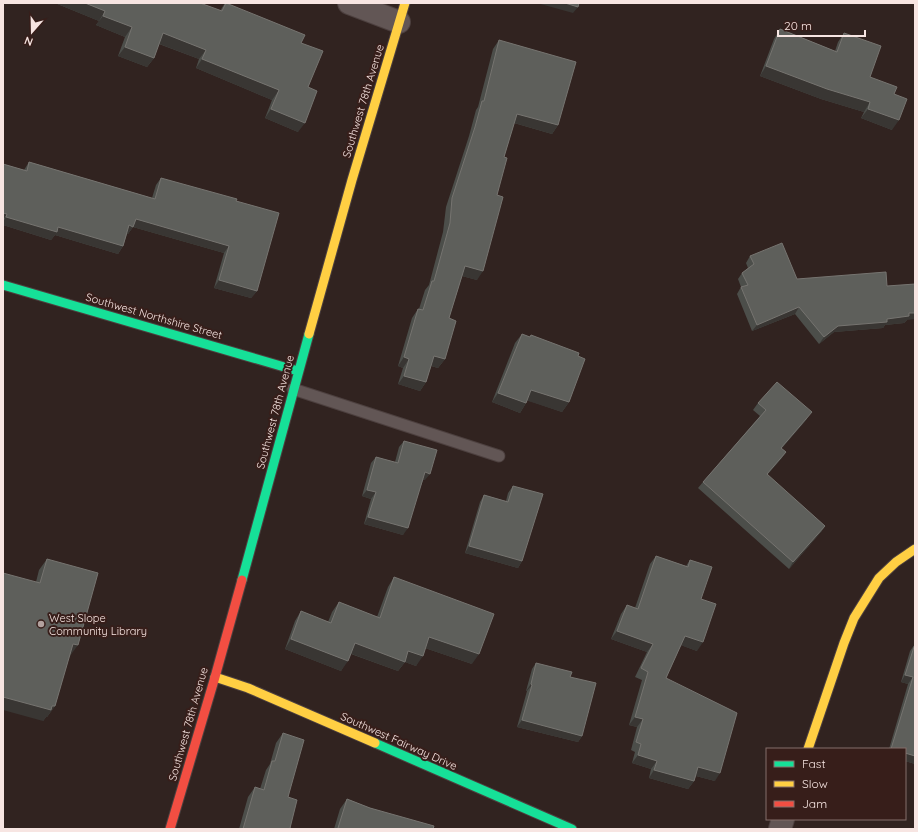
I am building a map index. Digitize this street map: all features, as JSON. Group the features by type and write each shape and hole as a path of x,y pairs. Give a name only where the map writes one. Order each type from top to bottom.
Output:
{"street":[{"path":"349,3 402,13"},
{"name":"Southwest 78th Avenue","path":"170,829 215,678 298,371 352,180 402,13"},
{"name":"Southwest Northshire Street","path":"3,285 298,371"},
{"path":"808,748 854,618 879,578 896,562 915,549"},
{"name":"Southwest Fairway Drive","path":"215,678 248,688 572,829"}],"lane":[{"path":"294,389 499,456"}],"building":[{"path":"85,3 200,3 222,11 226,3 305,35 301,43 323,51 308,87 317,91 305,123 271,109 279,90 202,59 206,50 163,33 154,58 125,47 132,27 103,16 105,11"},
{"path":"565,3 579,3 578,7"},
{"path":"780,29 837,52 844,33 881,46 870,77 897,87 894,94 907,99 899,120 868,109 870,102 827,89 766,66"},
{"path":"499,40 576,62 558,125 517,114 504,157 507,158 497,195 503,197 483,271 465,266 449,318 456,321 445,359 434,356 426,382 404,376 409,359 404,357 418,309 423,310 432,281 434,281 450,223 452,198 482,101 484,101"},
{"path":"29,162 155,199 161,178 237,199 236,201 279,213 257,291 219,280 229,246 136,219 133,227 129,225 123,246 58,227 57,232 6,217 7,214 3,213 3,164 27,171"},
{"path":"782,243 797,279 886,272 887,286 915,284 915,313 909,313 909,316 887,319 887,322 838,326 824,337 799,307 757,325 741,287 748,285 742,273 754,264 750,256"},
{"path":"522,334 530,337 531,335 579,353 578,356 585,359 569,402 531,390 526,403 498,393"},
{"path":"777,382 812,412 781,448 786,452 767,474 825,526 793,562 703,482 766,410 758,403"},
{"path":"404,441 437,450 430,474 425,472 408,528 368,517 376,492 367,490 376,457 398,463"},
{"path":"513,486 543,494 522,561 469,546 484,495 508,502"},
{"path":"656,556 688,567 690,560 712,567 701,599 716,604 703,642 685,636 666,678 737,713 720,773 698,767 694,781 654,770 657,761 638,755 641,744 636,742 643,719 635,717 648,672 641,668 653,644 617,631 627,605 638,609"},
{"name":"West Slope Community Library","path":"47,559 98,573 78,645 73,644 55,706 52,706 51,710 3,697 3,573 40,583"},
{"path":"394,577 494,614 479,654 429,637 423,656 408,651 405,662 355,643 348,661 291,639 301,611 331,623 339,602 380,618"},
{"path":"915,644 915,756 906,753 906,748 891,748 913,677 905,675"},
{"path":"536,663 572,672 570,677 596,683 582,736 522,720 532,685"},
{"path":"283,733 304,740 288,797 297,800 290,828 293,829 243,829 255,787 264,790 272,761 275,761"},
{"path":"347,799 370,808 434,826 433,829 340,829 338,828"}],"traffic: fast":[{"path":"3,285 298,371"},
{"path":"242,580 309,334"},
{"path":"375,743 572,829"}],"traffic: slow":[{"path":"309,334 352,180 405,3"},
{"path":"808,748 854,618 879,578 896,562 915,549"},
{"path":"215,677 248,688 375,743"}],"traffic: jam":[{"path":"170,829 242,580"}],"place":[{"name":"West Slope Community Library","path":"41,624"}]}
